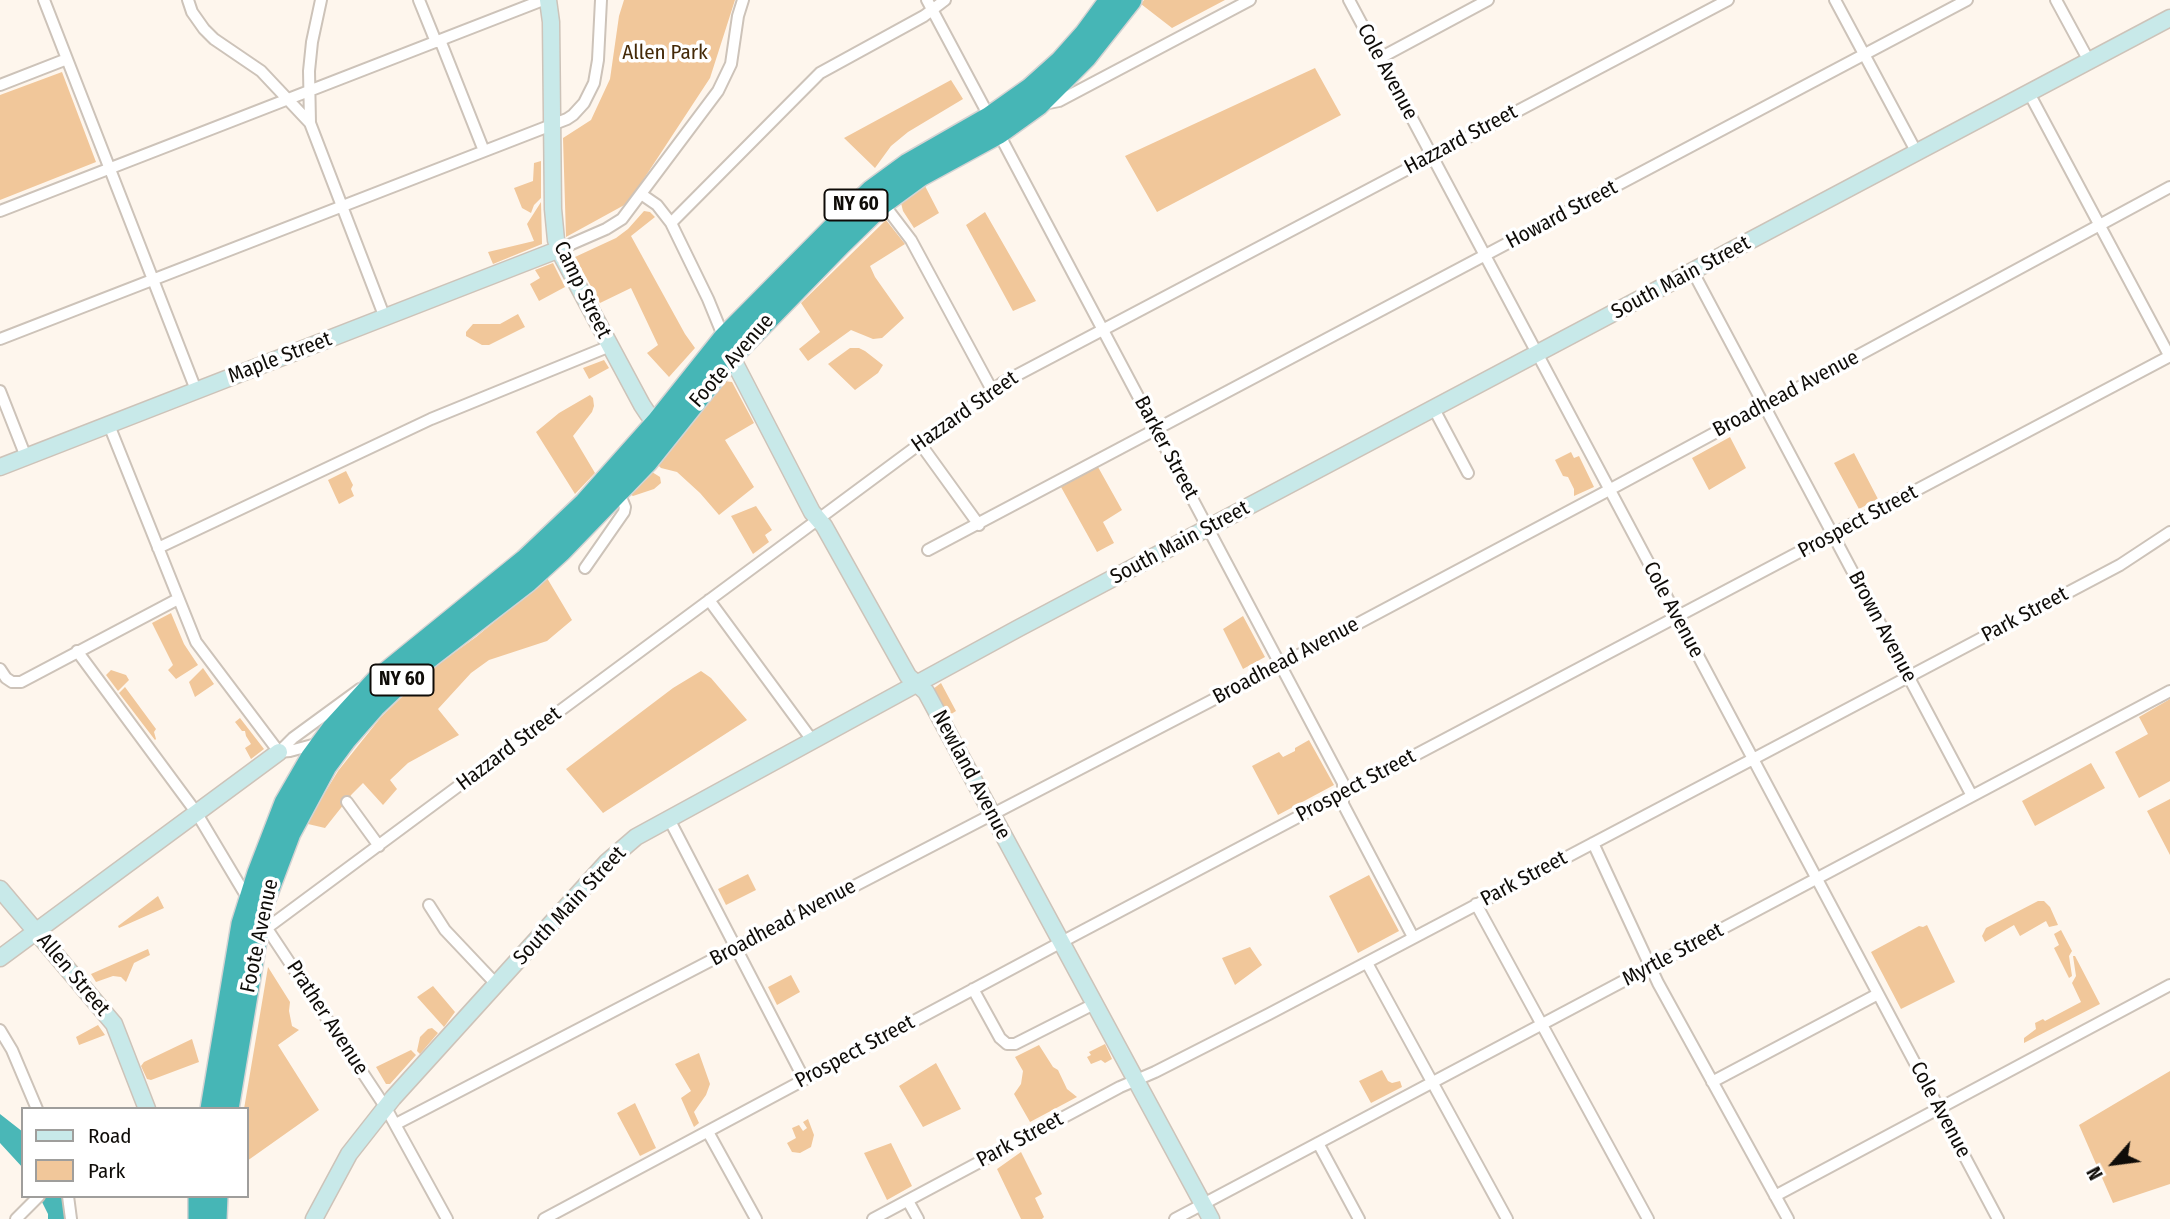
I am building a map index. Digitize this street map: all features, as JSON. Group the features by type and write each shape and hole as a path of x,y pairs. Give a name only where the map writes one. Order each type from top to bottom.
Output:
{"highway":[{"name":"Foote Avenue","path":"994,125 1061,61 1110,0"},
{"name":"Foote Avenue","path":"228,1107 259,917 290,833 326,766 346,739 374,707 414,669 527,582 561,551 727,347 841,244 877,197 908,164 1038,105 1086,57 1131,0"},
{"name":"Foote Avenue","path":"259,917 258,873 285,803 323,742 376,681 610,490"},
{"name":"Foote Avenue","path":"211,1107 242,924 259,917"},
{"path":"199,1219 200,1198"},
{"path":"216,1219 217,1198"}],"street":[{"path":"188,0 192,12 204,29 214,39 261,71 310,123"},
{"path":"321,0 312,42 308,92 310,123 385,318"},
{"path":"419,0 484,151"},
{"path":"0,211 546,0"},
{"name":"Camp Street","path":"546,0 551,22 553,225 563,258 642,405 664,427"},
{"path":"0,339 573,115 584,103 594,83 601,0"},
{"path":"560,249 612,226 622,219 641,194 724,81 731,64 743,0"},
{"path":"671,223 820,74 930,5 945,0"},
{"path":"1038,105 1059,101 1250,0"},
{"name":"Cole Avenue","path":"1349,0 1998,1219"},
{"path":"1380,58 1488,0"},
{"name":"Hazzard Street","path":"259,917 379,846 992,390 1728,0"},
{"path":"1835,0 1917,153"},
{"name":"Howard Street","path":"928,551 1967,0"},
{"path":"2056,0 2089,61"},
{"path":"47,1 196,390"},
{"name":"Barker Street","path":"930,5 1343,783 1343,804 1413,937"},
{"name":"South Main Street","path":"314,1219 349,1154 386,1108 607,862 636,837 916,683 2170,18"},
{"path":"0,85 67,59"},
{"path":"2029,93 2170,357"},
{"name":"Broadhead Avenue","path":"396,1124 1280,665 2170,187"},
{"path":"641,194 657,205 671,223 708,299 727,347"},
{"path":"877,197 911,240 992,390"},
{"name":"Maple Street","path":"0,467 111,429 196,390 560,249"},
{"name":"Brown Avenue","path":"1693,272 1972,796"},
{"path":"158,548 424,422 610,346"},
{"name":"Newland Avenue","path":"727,347 812,512 824,526 908,676 926,692 1211,1219"},
{"name":"Prospect Street","path":"544,1219 1061,942 2170,357"},
{"path":"0,391 26,457"},
{"path":"1434,409 1468,473"},
{"path":"111,429 196,642 279,752"},
{"path":"919,442 979,524"},
{"path":"585,568 624,512 624,506 610,490"},
{"name":"Park Street","path":"873,1219 1120,1087 1367,962 1753,760 2120,565 2170,532"},
{"path":"0,668 12,682 21,682 178,599"},
{"path":"709,600 813,740"},
{"name":"Prather Avenue","path":"77,651 196,813 259,917 396,1124 447,1219"},
{"name":"Foote Avenue","path":"0,958 279,752 350,694 376,681"},
{"name":"Myrtle Street","path":"1175,1219 2170,691"},
{"name":"Foote Avenue","path":"279,752 346,739"},
{"path":"347,802 379,846"},
{"path":"669,818 804,1079"},
{"path":"1593,843 1650,967 1788,1219"},
{"name":"Allen Street","path":"0,889 114,1024 146,1107"},
{"path":"1476,904 1648,1219"},
{"path":"429,905 444,930 497,985"},
{"path":"1367,962 1507,1219"},
{"path":"1775,1196 2170,985"},
{"path":"973,989 1000,1038 1007,1044 1019,1042 1094,1004"},
{"path":"1712,1082 1878,994"},
{"path":"0,1030 12,1050 36,1107"},
{"path":"708,1132 755,1219"},
{"path":"1318,1143 1359,1219"},
{"path":"16,1219 38,1198"},
{"path":"68,1198 71,1219"},
{"path":"908,1200 918,1219"}],"green space":[{"name":"Allen Park","path":"624,0 735,0 710,78 628,203 566,237 563,138 591,120 610,79 619,16"},
{"path":"1144,0 1225,0 1172,28 1141,4"},
{"path":"1315,68 1341,115 1157,212 1125,156"},
{"path":"62,72 96,162 0,200 0,95"},
{"path":"951,80 963,99 908,132 891,146 875,168 844,138"},
{"path":"541,161 541,198 531,213 522,208 514,188 533,181 534,163"},
{"path":"925,186 939,213 914,228 901,203"},
{"path":"541,202 542,244 493,264 488,252 534,241 527,224"},
{"path":"644,211 655,217 631,236 695,348 669,377 647,353 658,345 631,288 600,303 575,257 616,238"},
{"path":"985,212 1036,301 1013,311 966,225"},
{"path":"886,220 905,244 870,266 904,318 882,338 873,339 851,330 808,361 799,349 820,332 801,303"},
{"path":"553,263 565,287 539,301 530,284 540,278 535,270"},
{"path":"518,314 525,327 489,345 482,345 466,336 473,324 500,324"},
{"path":"850,348 865,351 883,365 878,373 855,390 828,364"},
{"path":"604,360 609,368 589,379 583,368"},
{"path":"724,381 732,382 754,423 725,440 754,487 719,515 677,472 658,465"},
{"path":"590,395 594,406 592,412 573,436 595,473 575,494 536,432 559,413"},
{"path":"1730,437 1746,468 1709,490 1692,458"},
{"path":"1571,452 1574,458 1579,456 1594,487 1574,496 1574,489 1568,477 1563,476 1555,460"},
{"path":"1854,453 1878,499 1859,509 1834,463"},
{"path":"1098,467 1122,510 1103,522 1114,543 1097,552 1061,487"},
{"path":"346,471 353,485 351,489 354,496 339,504 328,480"},
{"path":"652,472 660,477 661,483 654,489 631,495"},
{"path":"756,506 772,530 765,535 769,542 753,554 731,516"},
{"path":"547,578 572,620 547,641 489,660 471,673 438,709 459,735 408,763 390,780 397,789 383,805 363,783 325,828 308,824 338,771 381,717 430,670 476,637"},
{"path":"171,613 184,644 198,665 176,679 168,670 173,665 152,623"},
{"path":"1243,616 1265,657 1243,669 1223,629"},
{"path":"203,668 214,684 195,697 189,682"},
{"path":"111,670 126,675 129,680 118,691 106,675"},
{"path":"701,671 711,678 747,720 603,813 566,769 673,688"},
{"path":"941,683 956,711 948,716 933,689"},
{"path":"125,687 156,729 155,740 119,693"},
{"path":"2170,699 2170,781 2139,798 2115,752 2148,734 2139,717"},
{"path":"240,718 264,749 251,759 245,748 251,744 245,731 235,722"},
{"path":"1309,740 1334,785 1278,815 1252,766 1279,752 1283,757"},
{"path":"2091,763 2105,788 2035,826 2022,801"},
{"path":"2170,799 2170,855 2147,811"},
{"path":"748,874 756,890 726,905 718,889"},
{"path":"1369,875 1399,931 1358,953 1329,896"},
{"path":"158,896 164,908 119,928 118,926"},
{"path":"2038,901 2044,901 2050,907 2058,925 2049,927 2046,921 2020,936 2014,925 1985,942 1982,936 1986,928"},
{"path":"1927,925 1955,982 1901,1009 1871,952 1919,926"},
{"path":"2061,930 2072,951 2069,956 2072,976 2069,978 2054,948 2059,945 2054,934"},
{"path":"1250,947 1262,965 1235,985 1222,958"},
{"path":"148,949 150,955 134,963 126,982 121,977 113,976 96,982 91,974"},
{"path":"2073,956 2100,1004 2024,1043 2024,1038 2036,1029 2035,1023 2043,1019 2045,1021 2081,1002 2072,983 2076,976"},
{"path":"268,967 290,1002 292,1026 299,1030 278,1045 319,1110 248,1160 248,1107 244,1107"},
{"path":"791,975 800,992 777,1005 768,987"},
{"path":"433,986 455,1012 444,1027 417,997"},
{"path":"98,1025 105,1035 79,1045 76,1037"},
{"path":"432,1028 438,1033 420,1054 417,1051 420,1037"},
{"path":"192,1039 199,1062 151,1080 147,1079 141,1066 144,1062"},
{"path":"1105,1044 1112,1059 1105,1063 1101,1060 1091,1064 1087,1057 1091,1055 1089,1052"},
{"path":"1039,1045 1053,1067 1058,1070 1067,1089 1077,1097 1030,1122 1014,1094 1021,1084 1023,1071 1015,1057"},
{"path":"411,1050 416,1055 390,1084 386,1084 376,1067"},
{"path":"699,1053 710,1084 694,1112 699,1123 694,1127 681,1098 691,1091 675,1064"},
{"path":"936,1063 961,1109 923,1127 899,1086"},
{"path":"1382,1070 1388,1081 1400,1081 1402,1087 1371,1103 1359,1081"},
{"path":"2170,1071 2170,1184 2113,1203 2079,1125"},
{"path":"635,1103 656,1148 640,1156 617,1113"},
{"path":"808,1119 814,1135 811,1147 800,1153 792,1152 787,1143 796,1138 792,1128 799,1125 803,1131 807,1128 803,1122"},
{"path":"891,1143 912,1186 887,1200 864,1153"},
{"path":"1021,1152 1042,1194 1035,1198 1044,1217 1042,1219 1021,1219 997,1169"}],"water":[{"path":"0,1114 21,1130 21,1166 0,1143"},
{"path":"40,1198 62,1198 66,1219 48,1219"}]}
